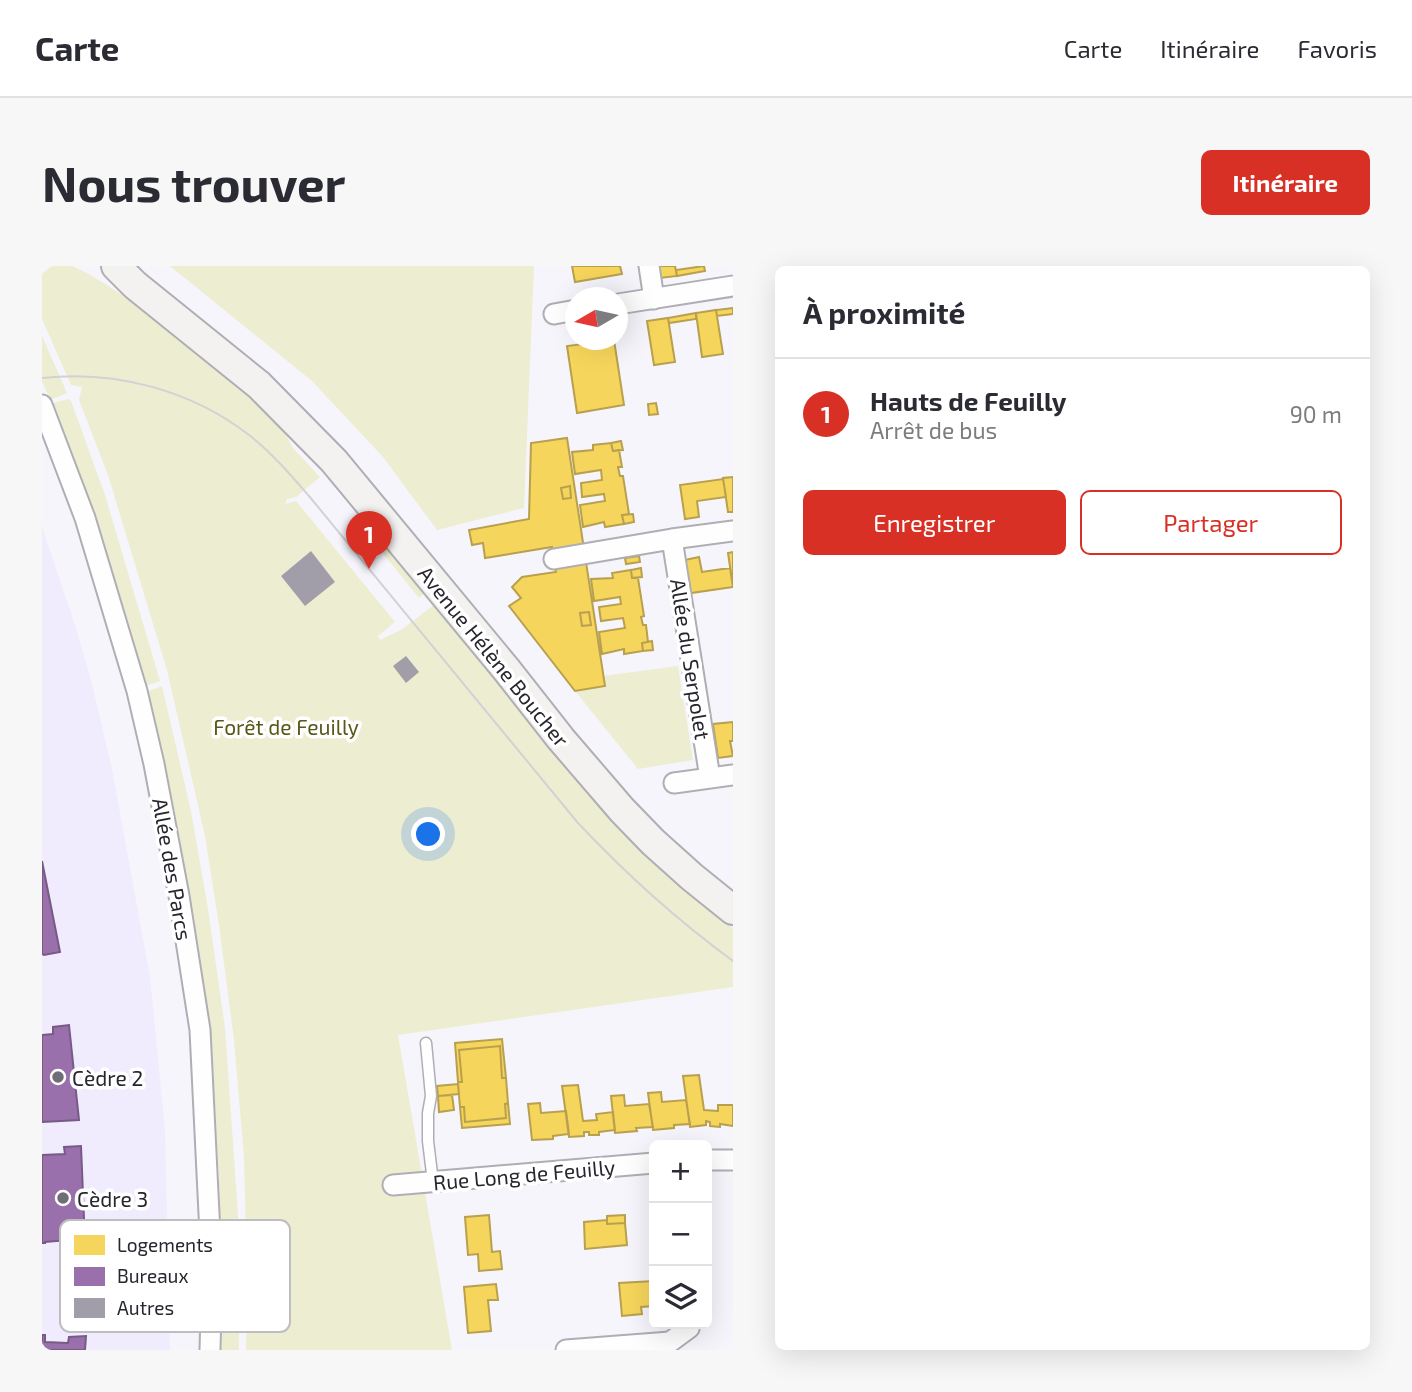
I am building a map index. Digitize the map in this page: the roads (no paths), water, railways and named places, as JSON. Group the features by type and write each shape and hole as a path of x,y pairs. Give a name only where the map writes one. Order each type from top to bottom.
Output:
{"street":[{"name":"Avenue Hélène Boucher","path":"94,266 125,275 259,385 334,461 614,801 653,842 733,910"},
{"path":"649,266 654,299"},
{"path":"628,303 733,286"},
{"path":"554,314 565,312"},
{"name":"Allée des Parcs","path":"42,405 85,518 137,691 154,764 179,896 200,1030 209,1220"},
{"path":"554,559 733,531"},
{"name":"Allée du Serpolet","path":"672,539 710,778"},
{"path":"674,783 733,775"},
{"path":"712,1160 733,1160"},
{"name":"Rue Long de Feuilly","path":"393,1185 649,1163"},
{"path":"566,1350 670,1342 688,1329"},
{"name":"Allée des Parcs","path":"210,1332 210,1350"}],"lane":[{"path":"426,1043 431,1096 428,1141 433,1182"}],"tram line":[{"path":"42,378 97,377 151,387 202,406 249,435 281,464 309,496 578,823 652,896 733,961"}],"place":[{"name":"Hauts de Feuilly","path":"369,569"},
{"name":"Cèdre 2","path":"58,1077"},
{"name":"Cèdre 3","path":"63,1198"}],"park label":[{"name":"Forêt de Feuilly","path":"286,726"}]}
